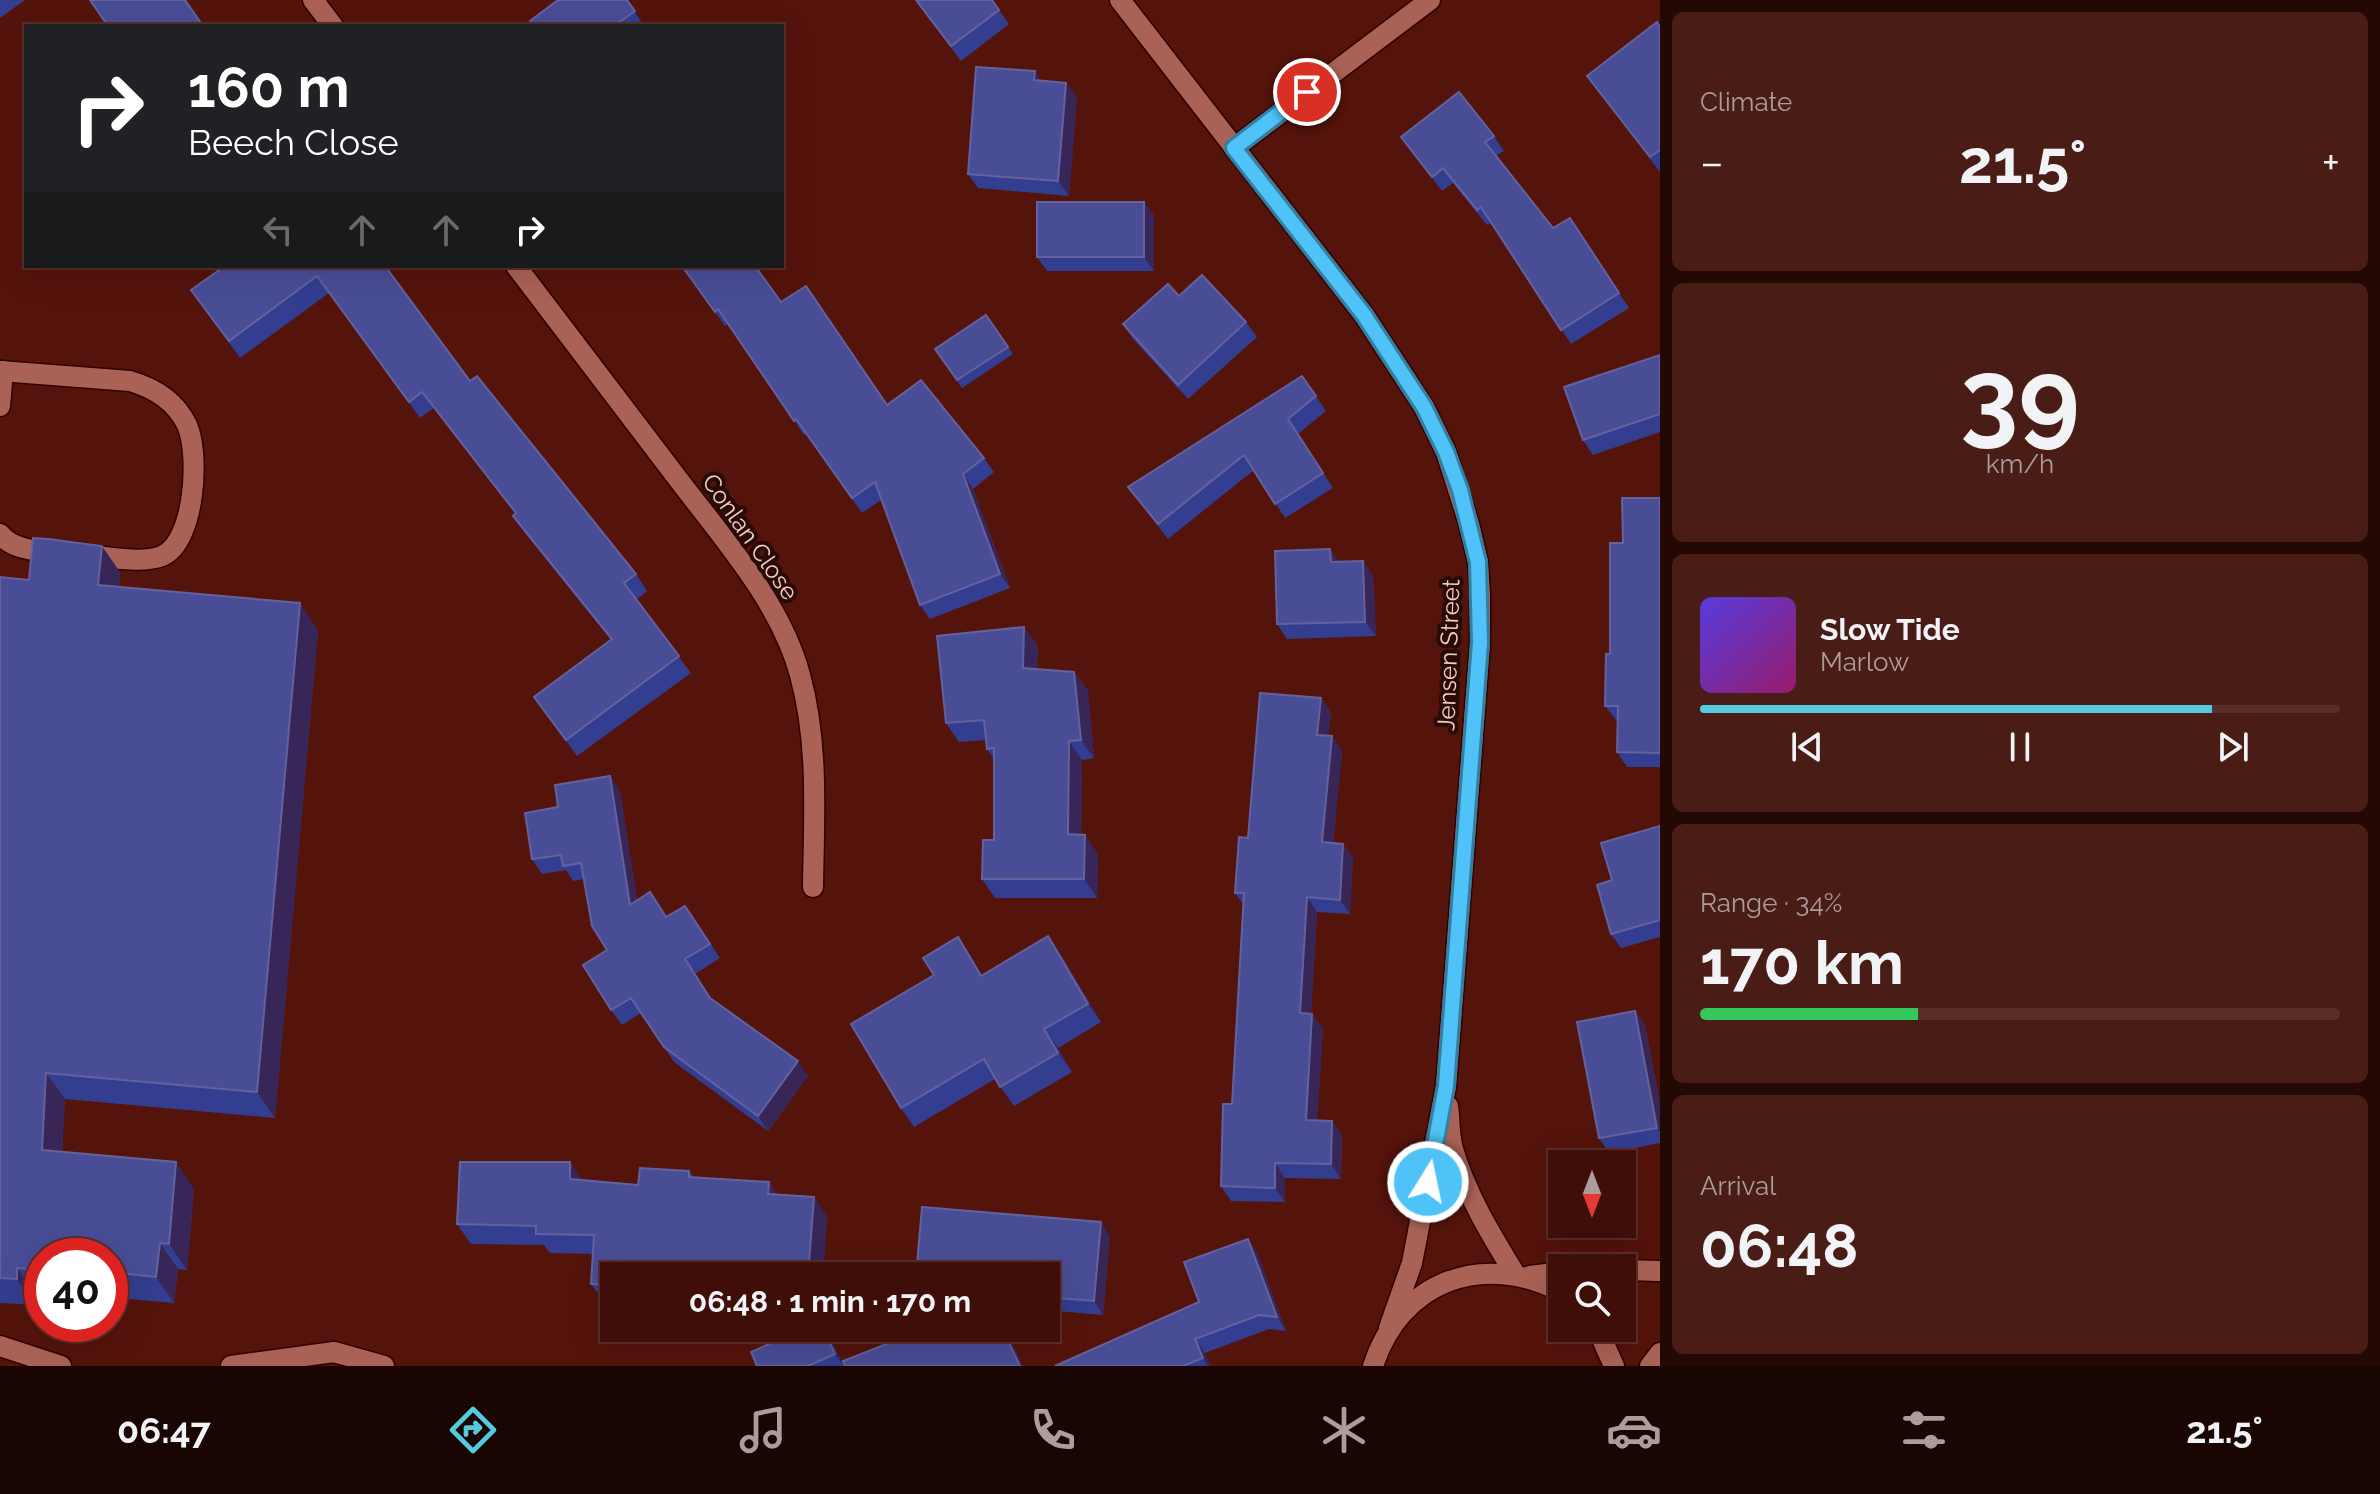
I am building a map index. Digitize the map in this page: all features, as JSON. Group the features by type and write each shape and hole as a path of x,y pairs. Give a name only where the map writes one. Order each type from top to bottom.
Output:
{"street":[{"path":"313,0 331,24"},
{"name":"Jensen Street","path":"1120,0 1398,363 1446,452 1478,562 1480,643 1446,1086 1412,1263 1373,1366"},
{"path":"1234,148 1430,0"},
{"name":"Conlan Close","path":"518,268 743,565 780,624 800,672 812,729 815,797 813,887"},
{"path":"0,406 2,371 130,381 147,386 170,402 191,435 193,458 186,525 173,548 159,557 137,559 17,547 0,534"},
{"name":"Jensen Street","path":"1446,1086 1453,1147 1492,1237 1520,1275"},
{"path":"1636,1270 1660,1271"},
{"path":"1389,1328 1417,1298 1454,1279 1484,1273 1548,1273"},
{"path":"1520,1275 1548,1286"},
{"path":"1603,1342 1614,1366"},
{"path":"0,1346 61,1366"},
{"path":"231,1366 334,1352 384,1366"},
{"path":"1650,1366 1660,1353"}],"building":[{"path":"90,0 185,0 202,24 107,24"},
{"path":"558,0 627,0 635,11 617,24 532,24 530,21"},
{"path":"916,0 992,0 999,10 951,46"},
{"path":"1657,22 1660,27 1660,150 1650,157 1587,76"},
{"path":"976,67 1035,71 1034,80 1066,83 1058,181 968,174"},
{"path":"1459,92 1494,136 1485,142 1553,228 1570,218 1619,293 1561,330 1481,207 1477,210 1443,168 1432,177 1401,137"},
{"path":"1037,202 1144,202 1144,257 1037,257"},
{"path":"222,268 386,268 470,381 477,376 636,574 624,583 679,656 566,740 534,697 612,639 513,516 516,513 422,392 409,402 317,276 229,341 191,290"},
{"path":"683,268 756,268 781,302 806,286 887,405 921,380 984,458 963,474 1000,574 920,605 875,482 852,498 796,419 794,421 718,309 715,312"},
{"path":"1202,275 1246,322 1178,385 1123,324 1168,284 1179,296"},
{"path":"986,315 1008,347 957,380 935,349"},
{"path":"1660,355 1660,414 1583,440 1564,387"},
{"path":"1302,376 1316,396 1288,419 1323,473 1275,504 1244,455 1158,524 1128,487"},
{"path":"1622,498 1660,498 1660,753 1617,752 1618,706 1605,706 1606,654 1610,654 1610,543 1623,543"},
{"path":"33,538 49,539 102,546 98,585 300,603 257,1092 46,1073 42,1150 176,1162 169,1244 160,1243 156,1277 128,1274 128,1238 24,1238 24,1269 17,1268 17,1279 0,1278 0,577 29,580"},
{"path":"1330,549 1331,562 1363,561 1365,622 1277,624 1275,551"},
{"path":"1024,627 1023,668 1074,672 1081,740 1069,741 1068,834 1085,835 1084,879 982,879 983,840 994,840 994,748 987,749 984,720 946,723 937,636"},
{"path":"1260,693 1321,698 1317,735 1332,736 1322,842 1343,844 1340,900 1307,897 1300,1013 1312,1014 1306,1120 1332,1121 1331,1164 1275,1163 1275,1188 1221,1186 1223,1104 1232,1104 1244,893 1235,893 1239,837 1248,838"},
{"path":"610,776 630,905 650,892 666,917 685,906 710,944 685,959 710,998 798,1061 758,1116 664,1047 631,998 611,1010 583,965 607,950 592,926 581,863 563,866 561,855 532,859 525,813 558,807 555,785"},
{"path":"1660,826 1660,920 1611,934 1597,885 1612,880 1601,843"},
{"path":"1048,936 1088,1004 1044,1029 1058,1053 1000,1087 984,1059 901,1108 851,1024 934,975 923,958 958,937 981,976"},
{"path":"1635,1011 1657,1128 1599,1138 1577,1022"},
{"path":"460,1162 570,1162 570,1179 638,1185 640,1168 689,1171 689,1177 769,1182 768,1194 814,1197 809,1262 600,1262 600,1284 591,1284 594,1235 536,1234 536,1226 457,1224"},
{"path":"922,1207 1101,1222 1094,1301 1060,1298 1060,1262 917,1262"},
{"path":"1248,1239 1277,1317 1259,1315 1195,1339 1203,1358 1183,1366 1055,1366 1199,1302 1184,1262"},
{"path":"774,1342 829,1342 835,1354 808,1366 757,1366 751,1352"},
{"path":"892,1342 1009,1342 1020,1366 845,1366 843,1361"}],"route":[{"path":"1307,92 1234,148 1364,315 1424,407 1460,490 1478,562 1480,643 1446,1086 1428,1182"}]}
